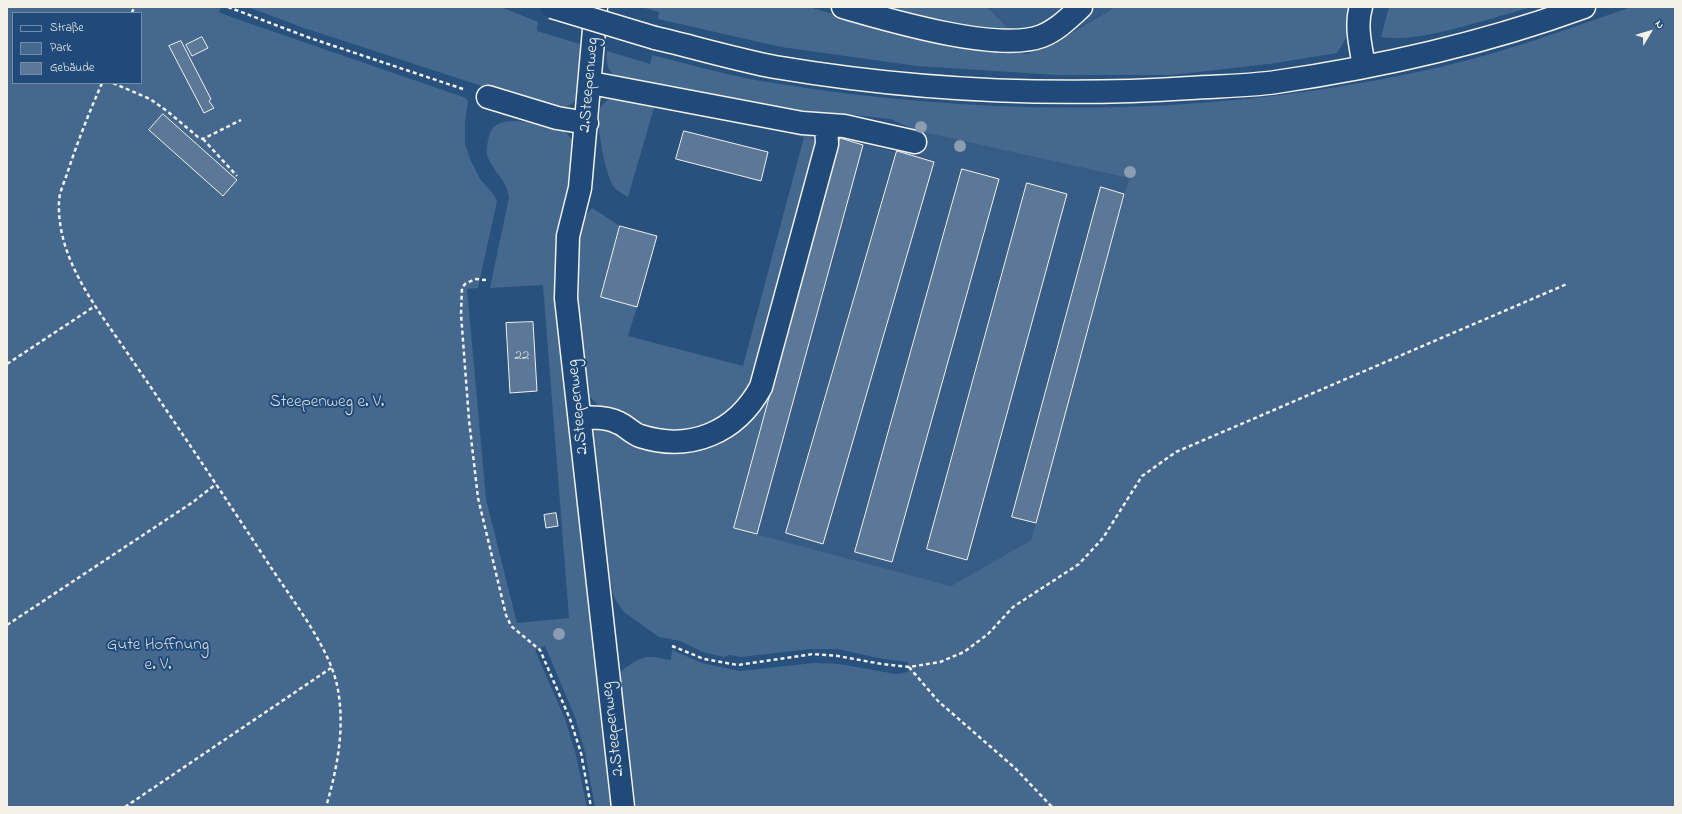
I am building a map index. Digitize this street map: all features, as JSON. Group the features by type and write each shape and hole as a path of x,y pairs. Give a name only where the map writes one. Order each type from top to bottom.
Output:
{"main road":[{"path":"552,7 655,38 797,70 916,85 1056,92 1152,90 1274,82 1364,66 1447,48 1541,23 1584,7"},
{"name":"2.Steepenweg","path":"596,7 591,83 580,188 568,236 566,298 623,807"},
{"path":"843,7 939,32 993,40 1025,40 1042,36 1058,27 1081,7"},
{"path":"1361,7 1359,13 1359,39 1364,66"},
{"path":"591,83 802,122 844,126 915,142"},
{"path":"488,97 557,118 587,123"},
{"path":"580,418 592,417 618,422 638,435 665,442 691,441 714,434 736,419 753,402 761,387 827,144 826,125"}],"path":[{"path":"228,7 310,38 488,97"},
{"path":"102,84 77,141 59,199 60,227 70,260 95,306 216,484 315,634 332,668 338,690 341,725 336,772 326,807"},
{"path":"116,84 150,99 167,111 198,138 203,140 237,176"},
{"path":"203,140 241,120"},
{"path":"486,280 475,279 462,288 469,420 478,498 506,615 511,626 540,650 570,719 581,753 591,807"},
{"path":"672,646 704,659 738,665 813,654 838,656 909,667 940,662 964,652 988,634 1013,607 1079,564 1103,538 1142,476 1176,452 1567,284"},
{"path":"7,364 95,306"},
{"path":"7,625 193,502 216,484"},
{"path":"909,667 938,701 1014,768 1052,807"},
{"path":"125,807 332,668"}],"shaded area":[{"path":"987,7 1115,7 1075,30 1008,28"},
{"path":"918,131 1129,178 1031,540 951,586 734,528 840,138 913,156"}],"green space":[{"path":"7,7 221,7 219,12 231,17 466,98 468,102 465,121 465,144 480,179 494,195 497,201 478,288 467,289 486,499 517,623 569,618 543,285 490,288 509,197 504,182 489,160 487,148 489,136 493,128 501,123 511,121 533,123 564,131 572,139 571,183 586,556 593,645 611,807 595,807 585,753 575,717 545,646 535,650 565,719 576,755 587,807 7,807"},
{"path":"248,7 501,7 538,22 537,31 583,45 579,92 571,105 563,108 552,109 301,27"},
{"path":"641,7 809,7 870,25 1026,54 1050,46 1115,7 1352,7 1346,38 1337,53 1269,64 1172,75 1056,75 917,66 781,47 658,19 659,12"},
{"path":"878,7 987,7 1008,28 1006,30 974,29"},
{"path":"1389,7 1532,7 1477,23 1415,37 1381,37"},
{"path":"1631,7 1675,7 1675,807 636,807 620,675 623,670 639,659 649,657 671,660 672,650 702,663 740,671 814,663 839,664 896,674 908,672 908,662 883,659 837,649 810,649 741,657 730,655 724,657 703,652 680,641 659,637 624,612 613,594 606,555 592,434 598,428 607,429 624,434 664,451 683,453 705,449 715,445 734,435 749,422 760,408 837,151 734,528 951,586 1031,540 1129,178 918,131 890,119 845,114 800,113 617,78 608,66 607,51 650,64 652,55 743,78 857,95 941,103 1025,107 1108,107 1192,104 1275,96 1358,84 1440,67 1536,40"},
{"path":"620,96 660,99 800,128 809,133 815,143 754,383 745,396 729,413 711,425 691,431 668,432 642,426 619,414 604,411 590,397 578,305 577,237 583,218 592,208 620,226 601,296 637,307 628,336 743,366 804,137 656,101 628,197 613,186 610,179 601,146 599,123 599,114 603,104 612,98"}],"building":[{"path":"202,37 208,48 192,56 186,45"},
{"path":"181,41 211,99 209,101 214,108 204,113 169,46"},
{"path":"163,114 237,180 223,196 149,130"},
{"path":"684,131 768,152 761,181 676,159"},
{"path":"840,138 863,145 757,534 734,528"},
{"path":"897,151 934,162 823,544 786,533"},
{"path":"962,169 999,179 892,562 855,552"},
{"path":"1027,183 1067,194 967,560 927,549"},
{"path":"1101,187 1124,194 1036,523 1012,517"},
{"path":"620,226 657,236 637,307 601,297"},
{"path":"533,322 537,391 510,393 506,323"},
{"path":"556,513 558,526 546,528 544,515"}],"park label":[{"name":"Steepenweg e. V.","path":"327,403"},
{"name":"Gute Hoffnung e. V.","path":"158,656"}]}
